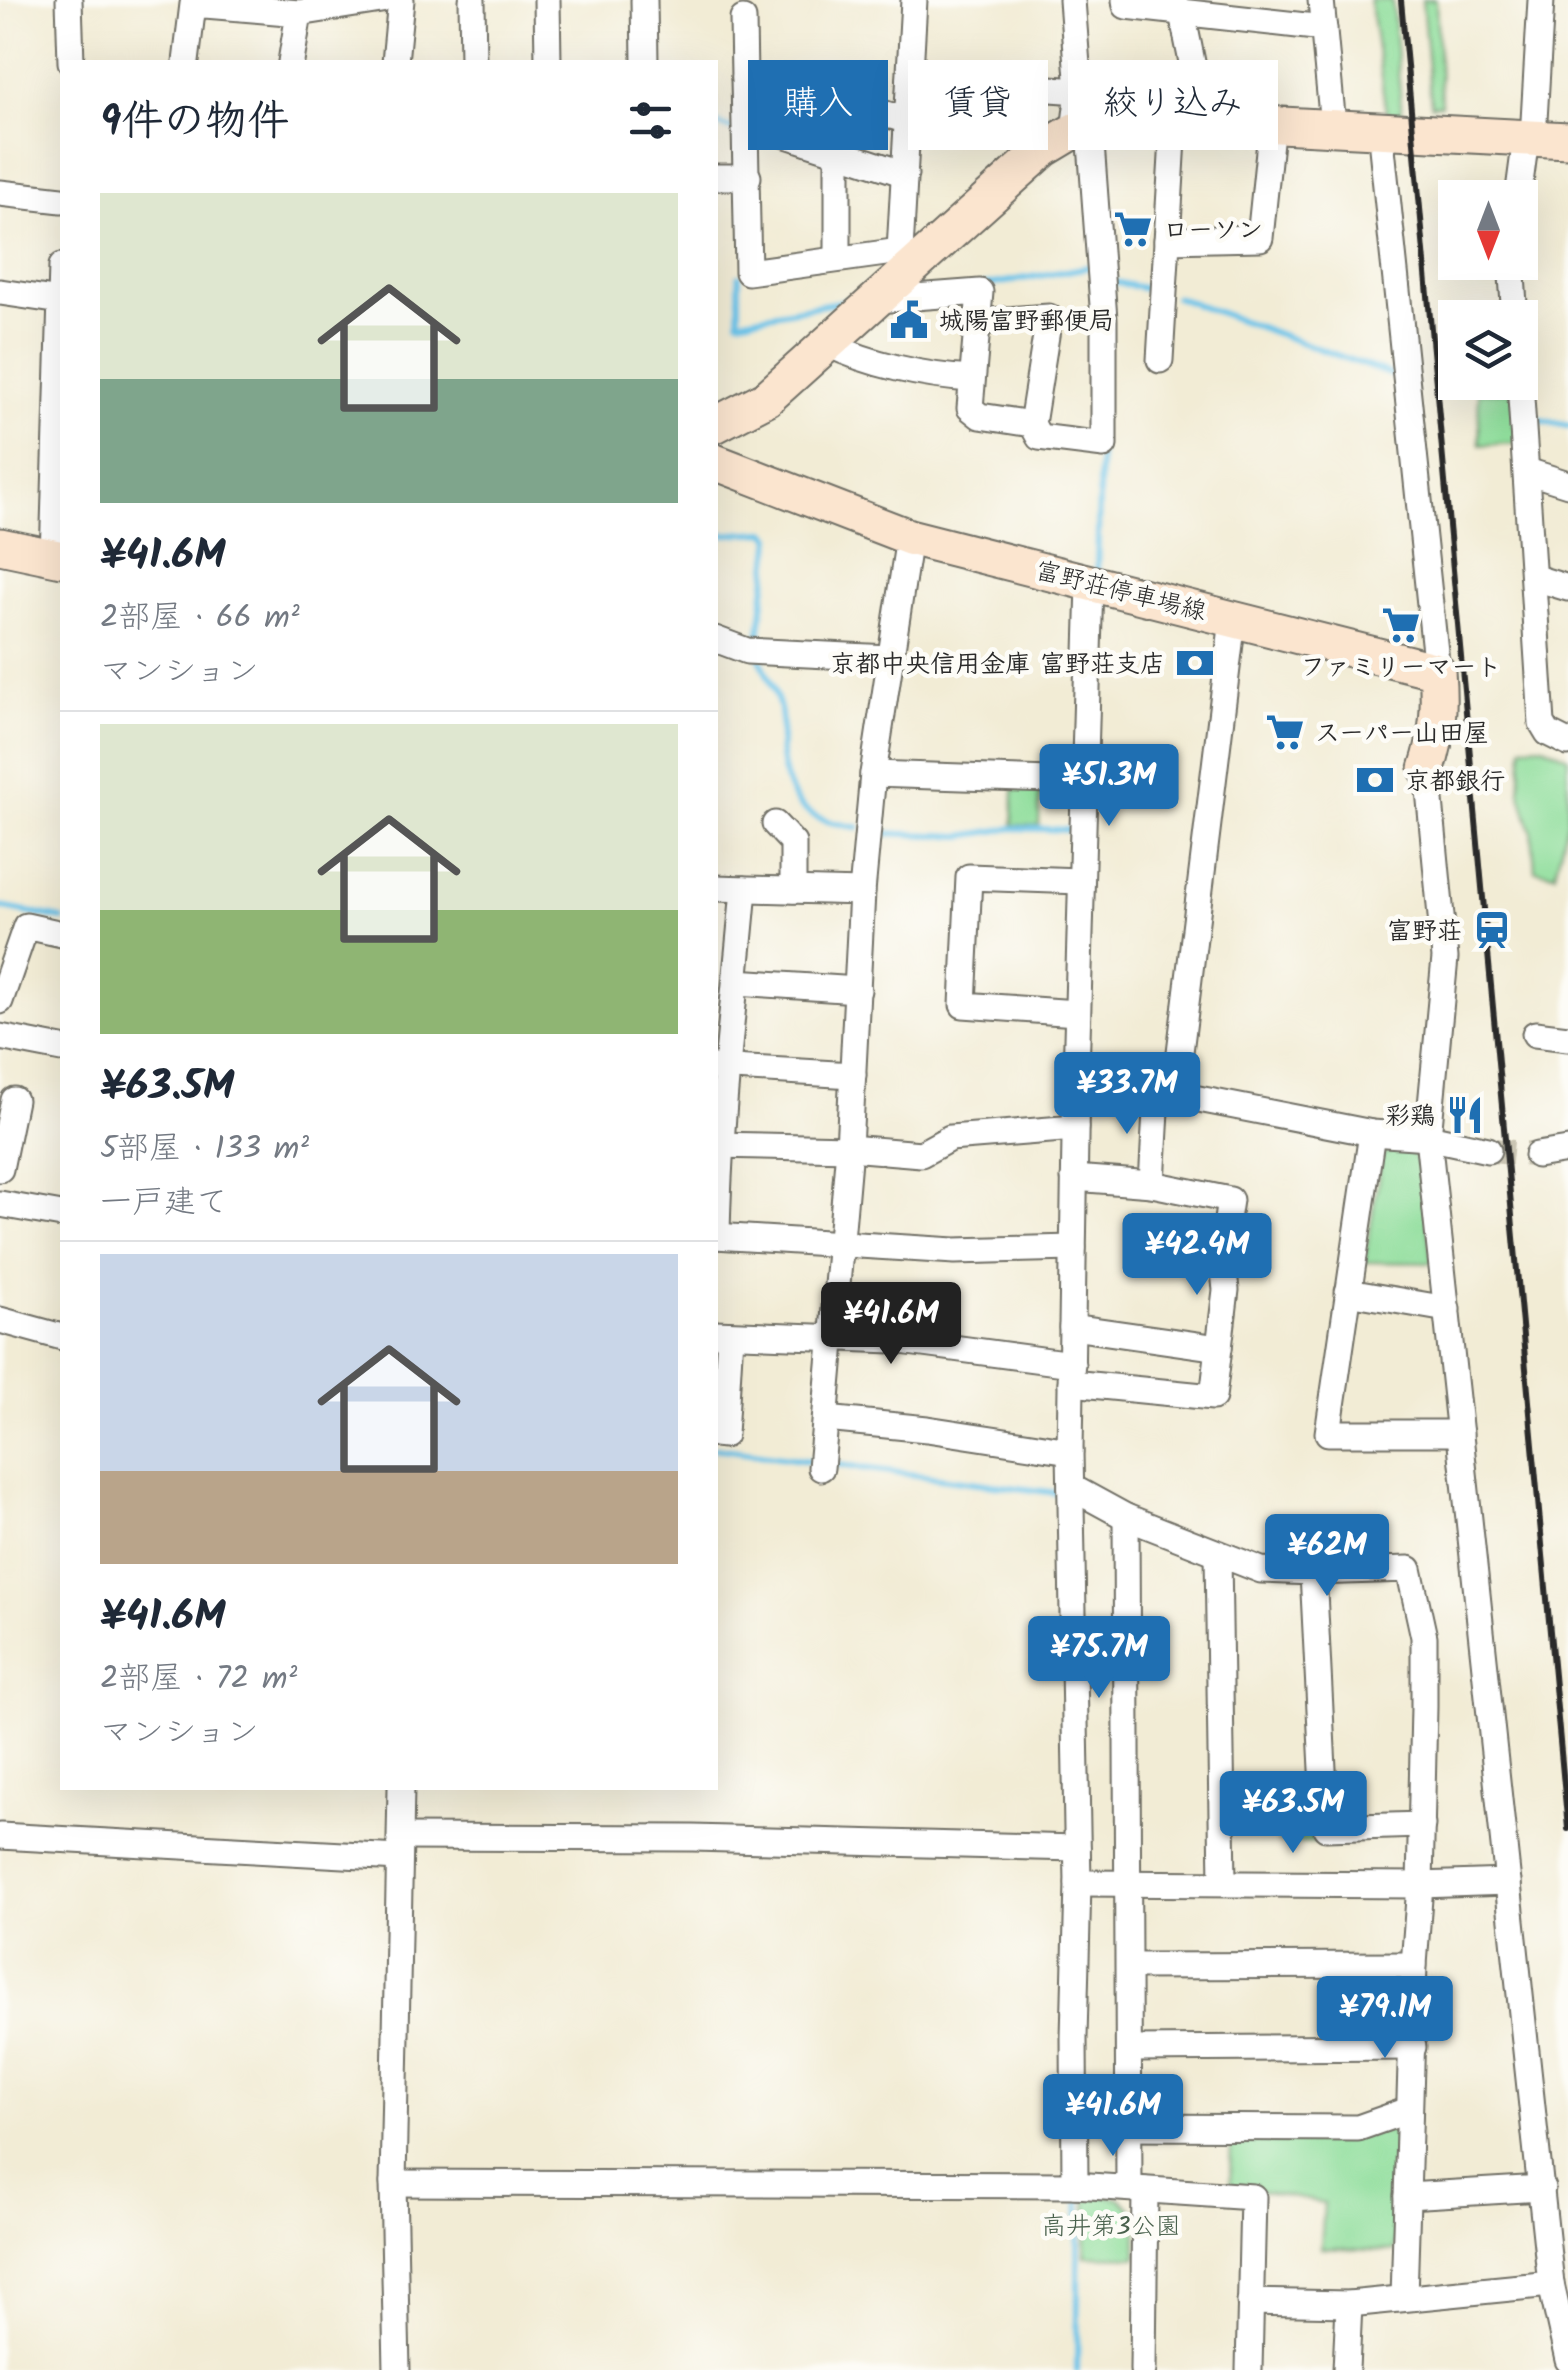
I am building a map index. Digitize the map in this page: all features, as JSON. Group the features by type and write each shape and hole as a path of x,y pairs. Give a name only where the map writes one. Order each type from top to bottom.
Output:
{"main road":[{"path":"1278,122 1542,139"},
{"path":"718,423 767,398 876,300 908,257 1044,150 1068,138"},
{"name":"富野荘停車場線","path":"718,463 909,536 1437,671"},
{"path":"0,546 58,558"},
{"path":"1427,769 1440,707 1437,671"}],"street":[{"path":"69,0 70,60"},
{"path":"186,60 193,4 299,13 381,0"},
{"path":"395,60 401,0"},
{"path":"472,0 472,60"},
{"path":"547,0 548,60"},
{"path":"644,0 645,60"},
{"path":"911,60 914,0"},
{"path":"1062,0 1072,1 1077,60"},
{"path":"1125,0 1126,6 1324,28"},
{"path":"1321,0 1333,126"},
{"path":"1525,180 1542,139 1541,0"},
{"path":"291,60 299,13"},
{"path":"1182,13 1185,60"},
{"path":"743,19 744,78 747,122 748,272 838,258 908,257 908,121 812,91 744,78"},
{"path":"747,122 905,174"},
{"path":"1380,129 1437,671"},
{"path":"977,322 1049,317 1032,424 1039,437 1104,445 1104,319 1084,150"},
{"path":"1160,360 1167,240 1184,150"},
{"path":"1167,240 1260,238 1269,150"},
{"path":"838,153 838,258"},
{"path":"718,177 748,177"},
{"path":"0,192 60,200"},
{"path":"0,292 60,301"},
{"path":"876,300 980,292 970,408 980,416 1032,424"},
{"path":"828,344 852,356 944,377 972,379"},
{"path":"58,558 60,387"},
{"path":"1521,400 1542,724 1548,733 1568,742"},
{"path":"1527,472 1568,484"},
{"path":"821,1464 849,1148 862,892 873,774 909,536"},
{"path":"1534,578 1568,588"},
{"path":"1075,2185 1078,1883 1070,1450 1073,1248 1085,1179 1075,1128 1085,1078 1077,1013 1090,582"},
{"path":"1152,1184 1232,619"},
{"path":"718,639 747,651 890,658"},
{"path":"1427,769 1445,958 1428,1137 1552,2284 1568,2360"},
{"path":"873,774 1083,781"},
{"path":"775,824 793,842 793,890"},
{"path":"1077,1013 963,1005 969,877 1080,881"},
{"path":"718,888 862,892"},
{"path":"718,1129 744,888"},
{"path":"0,1002 26,926 60,934"},
{"path":"736,982 858,990"},
{"path":"1535,1034 1568,1038"},
{"path":"0,1037 60,1049"},
{"path":"722,1067 853,1074"},
{"path":"1085,1078 1372,1134 1428,1137 1488,1150"},
{"path":"0,1169 14,1100"},
{"path":"718,1145 920,1154 950,1138 1075,1128"},
{"path":"1372,1134 1328,1433 1460,1433"},
{"path":"1537,1155 1568,1150"},
{"path":"718,1434 724,1435 722,1334 894,1340 1213,1396 1226,1290 1222,1253 1230,1200 1152,1184 1085,1179"},
{"path":"0,1204 60,1215"},
{"path":"718,1236 954,1251 1073,1248"},
{"path":"1348,1292 1447,1309"},
{"path":"0,1320 60,1336"},
{"path":"1072,1327 1219,1348"},
{"path":"826,1419 1070,1450"},
{"path":"1071,1486 1126,1517 1260,1570 1409,1568 1424,1637 1422,1825 1404,2298"},
{"path":"1126,1517 1127,2128 1137,2188 1143,2370"},
{"path":"1218,1555 1223,1883"},
{"path":"1312,1572 1326,1828 1422,1825"},
{"path":"397,2370 394,2183 401,1790"},
{"path":"0,1836 400,1848 693,1838 1077,1848"},
{"path":"1078,1883 1508,1882"},
{"path":"1129,1966 1414,1965"},
{"path":"1129,2049 1413,2048"},
{"path":"1127,2128 1358,2128 1409,2110"},
{"path":"394,2183 1075,2185 1253,2197 1249,2370"},
{"path":"1407,2196 1542,2188"},
{"path":"1250,2302 1348,2304 1552,2284"},
{"path":"1346,2370 1348,2304"}],"green space":[{"path":"1370,0 1392,0 1402,115 1386,113"},
{"path":"1422,0 1436,0 1441,104 1431,105"},
{"path":"1478,400 1515,400 1517,443 1480,445"},
{"path":"1543,745 1568,757 1568,818 1555,873 1535,870 1532,832 1520,791 1523,746"},
{"path":"1014,789 1040,790 1039,826 1013,825"},
{"path":"1394,1150 1410,1151 1420,1164 1432,1263 1365,1262 1382,1155"},
{"path":"1316,1804 1317,1842 1279,1842 1277,1805"},
{"path":"1390,2130 1401,2137 1395,2251 1321,2248 1324,2203 1230,2186 1231,2135"},
{"name":"高井第3公園","path":"1087,2193 1120,2198 1137,2215 1137,2257 1085,2256"}],"waterway":[{"path":"718,124 737,131"},
{"path":"983,286 1094,266"},
{"path":"739,276 739,320 855,299"},
{"path":"1110,281 1156,291"},
{"path":"1176,297 1400,378"},
{"path":"1531,418 1568,426"},
{"path":"1097,573 1100,454"},
{"path":"718,535 766,532 772,537 759,638"},
{"path":"760,658 780,709 781,756 795,800 814,816 858,827"},
{"path":"877,833 962,836 1013,828 1072,830"},
{"path":"0,907 60,919"},
{"path":"718,1448 818,1462"},
{"path":"830,1464 1057,1493"},
{"path":"1077,2370 1079,2193"}],"tunnel":[{"path":"1488,1150 1537,1155"}],"railway":[{"path":"1401,0 1568,1829"}],"place":[{"name":"ローソン","path":"1133,229"},
{"name":"城陽富野郵便局","path":"909,320"},
{"name":"ファミリーマート","path":"1401,625"},
{"name":"京都中央信用金庫 富野荘支店","path":"1195,663"},
{"name":"スーパー山田屋","path":"1285,732"},
{"name":"京都銀行","path":"1375,780"},
{"name":"富野荘","path":"1492,930"},
{"name":"彩鶏","path":"1465,1115"}]}
